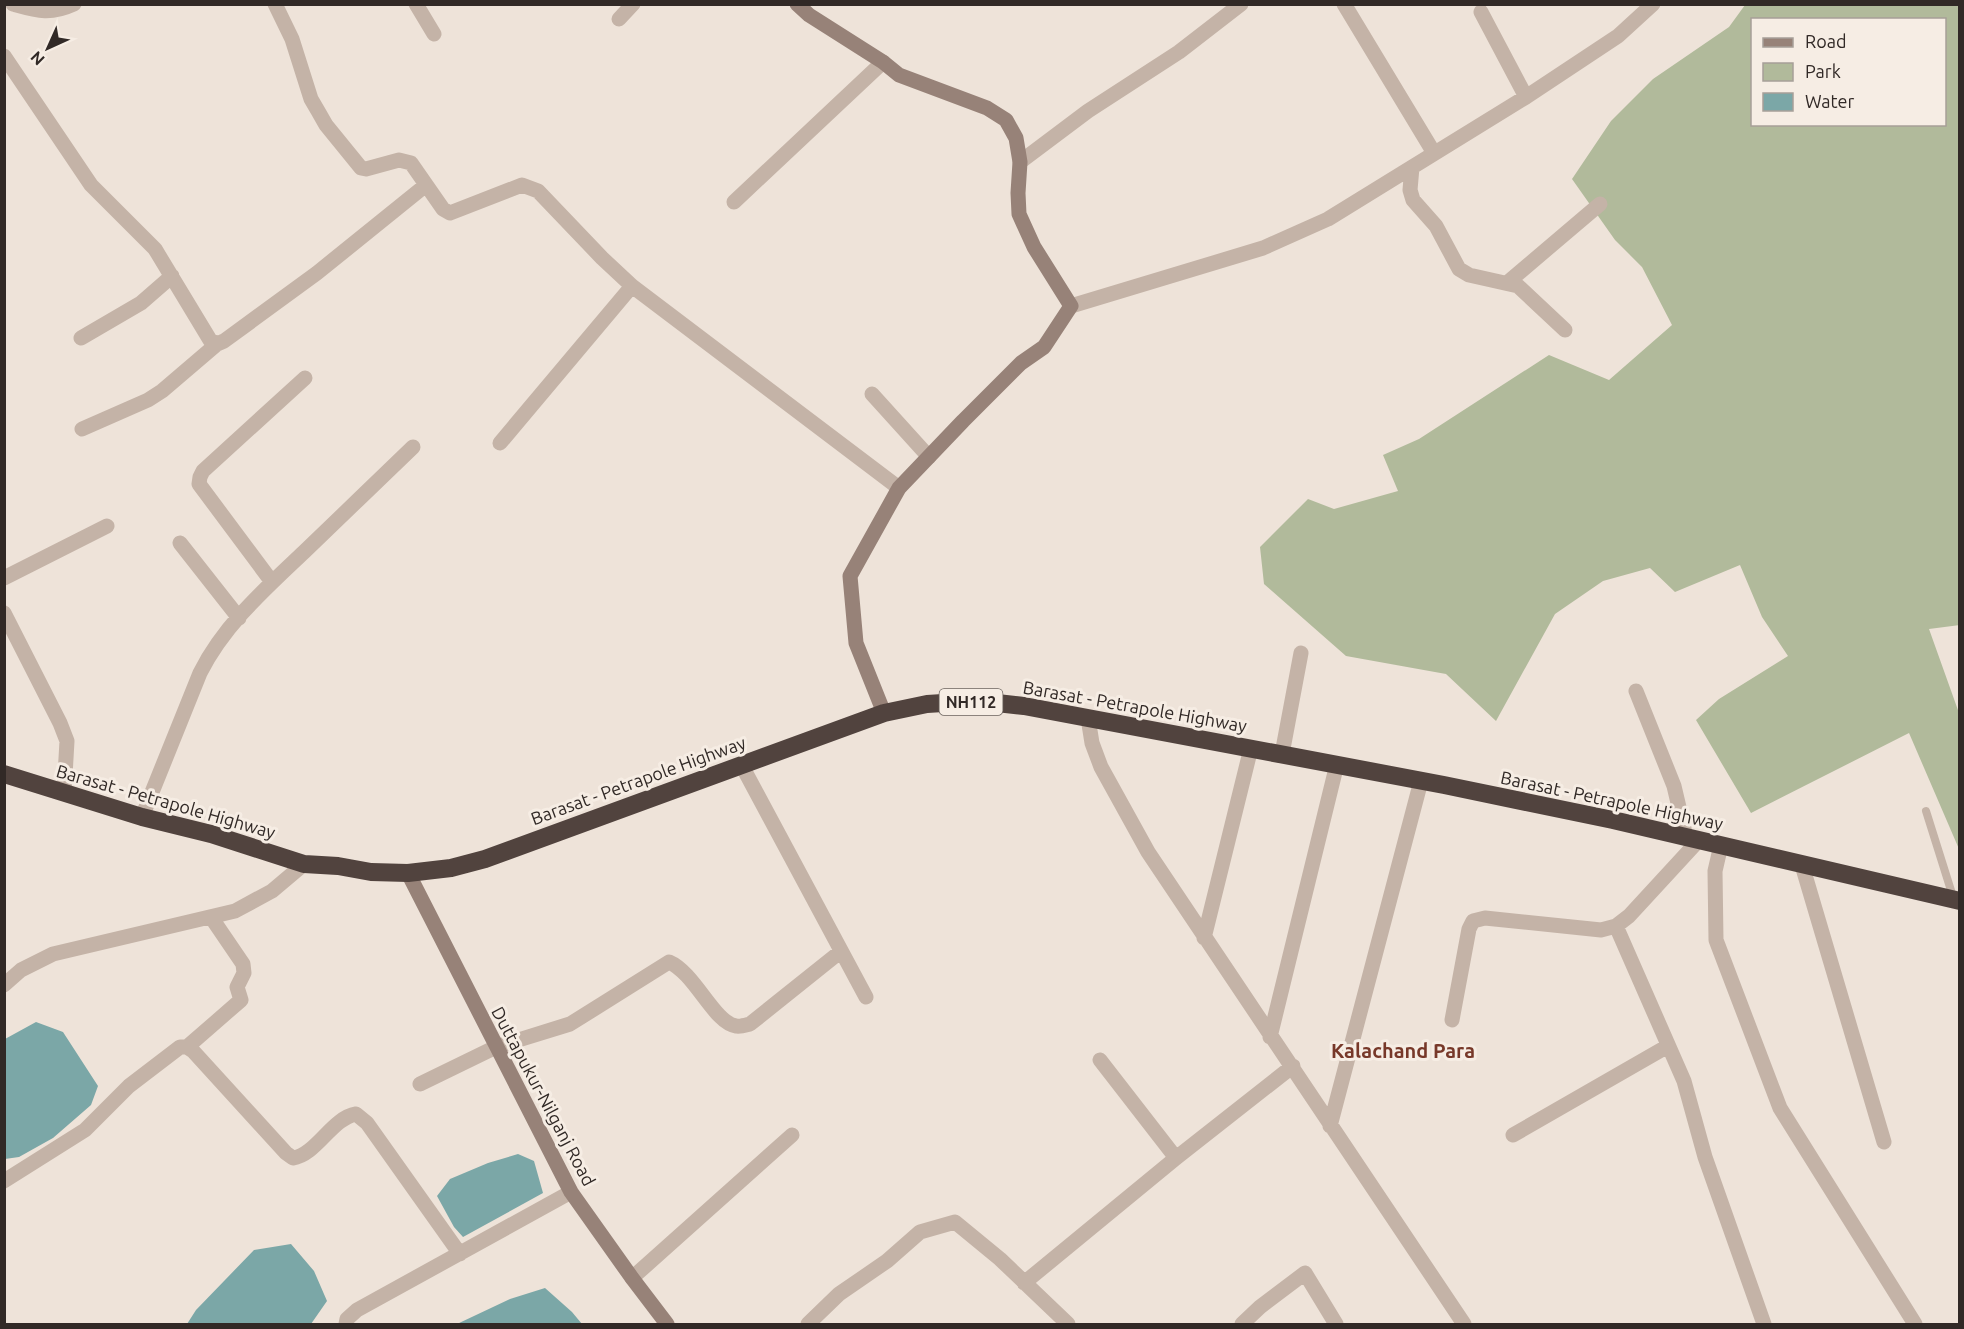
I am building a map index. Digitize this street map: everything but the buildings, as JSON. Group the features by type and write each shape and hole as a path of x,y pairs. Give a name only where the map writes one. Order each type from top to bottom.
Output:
{"highway":[{"name":"Barasat - Petrapole Highway","path":"4,774 142,818 211,834 304,864 338,866 371,872 408,873 451,868 485,859 884,713 927,704 988,702 1024,706 1336,764 1613,820 1957,901"}],"street":[{"path":"13,4 44,12 59,10 74,4"},
{"path":"275,4 292,39 311,99 357,163 366,169 406,160 411,163 443,209 450,213 522,185 538,192 632,286 899,488"},
{"path":"416,4 434,34"},
{"path":"619,19 633,4"},
{"path":"797,4 809,15 900,75 987,108 1006,120 1016,138 1020,162 1019,214 1034,247 1071,306"},
{"path":"1020,162 1074,121 1179,52 1241,4"},
{"path":"1344,4 1434,153"},
{"path":"884,713 856,644 850,576 899,488 1021,363 1044,347 1071,306 1263,248 1328,219 1618,36 1653,4"},
{"path":"1480,12 1526,96"},
{"path":"4,56 92,185 148,240 210,340 217,344"},
{"path":"734,202 883,62"},
{"path":"1412,167 1410,190 1413,200 1436,226 1459,268 1469,275 1507,283 1522,289 1565,330"},
{"path":"82,429 148,400 162,391 217,344 317,273 426,185"},
{"path":"1507,283 1600,204"},
{"path":"81,338 141,303 172,276"},
{"path":"500,443 632,286"},
{"path":"272,582 199,484 200,477 305,378"},
{"path":"872,394 929,457"},
{"path":"142,818 204,665 222,638 272,582 413,447"},
{"path":"4,578 106,526"},
{"path":"180,543 239,618"},
{"path":"4,613 67,741 64,794"},
{"path":"1282,754 1301,652"},
{"path":"1452,1020 1469,929 1473,921 1485,918 1601,930 1616,926 1629,916 1693,839 1636,691"},
{"path":"1088,718 1092,743 1101,767 1148,852 1464,1324"},
{"path":"1204,938 1251,748"},
{"path":"741,764 866,997"},
{"path":"1270,1037 1336,764"},
{"path":"1330,1126 1421,781"},
{"path":"1721,845 1715,871 1716,940 1780,1108 1915,1324"},
{"path":"4,985 21,970 53,954 235,911 272,891 304,864"},
{"path":"1802,865 1884,1142"},
{"name":"Duttapukur-Nilganj Road","path":"408,873 571,1192 668,1324"},
{"path":"187,1047 241,1000 237,987 244,973 243,964 211,917"},
{"path":"1616,926 1684,1081 1705,1157 1764,1324"},
{"path":"420,1084 496,1047 570,1024 669,962 686,974 723,1020 736,1026 750,1024 840,952"},
{"path":"1513,1136 1668,1046"},
{"path":"4,1181 85,1130 129,1086 180,1047 187,1047 293,1158 303,1154 345,1118 356,1114 367,1124 460,1254"},
{"path":"1100,1060 1176,1158"},
{"path":"1024,1283 1176,1158 1293,1066"},
{"path":"632,1278 792,1135"},
{"path":"346,1324 357,1310 571,1192"},
{"path":"808,1324 839,1294 887,1261 920,1232 955,1222 1000,1259 1068,1324"},
{"path":"1242,1324 1260,1306 1305,1273 1336,1324"}],"lane":[{"path":"1926,811 1957,901"}],"green space":[{"path":"1745,5 1959,5 1960,625 1929,629 1959,713 1959,849 1909,733 1751,813 1696,720 1719,699 1788,656 1762,617 1740,565 1675,592 1650,568 1603,581 1555,614 1496,721 1446,674 1346,656 1264,584 1260,547 1308,499 1334,509 1398,491 1383,455 1419,439 1549,355 1609,380 1672,325 1642,267 1615,240 1572,179 1611,121 1653,79 1729,27"}],"water":[{"path":"36,1022 63,1032 98,1086 91,1105 53,1138 19,1157 5,1159 5,1039"},
{"path":"518,1154 534,1161 543,1193 463,1237 454,1227 437,1196 450,1179 488,1163"},
{"path":"291,1244 314,1271 327,1301 311,1324 187,1324 196,1310 254,1250"},
{"path":"545,1288 582,1324 457,1324 510,1299"}],"district":[{"name":"Kalachand Para","path":"1403,1050"}]}
